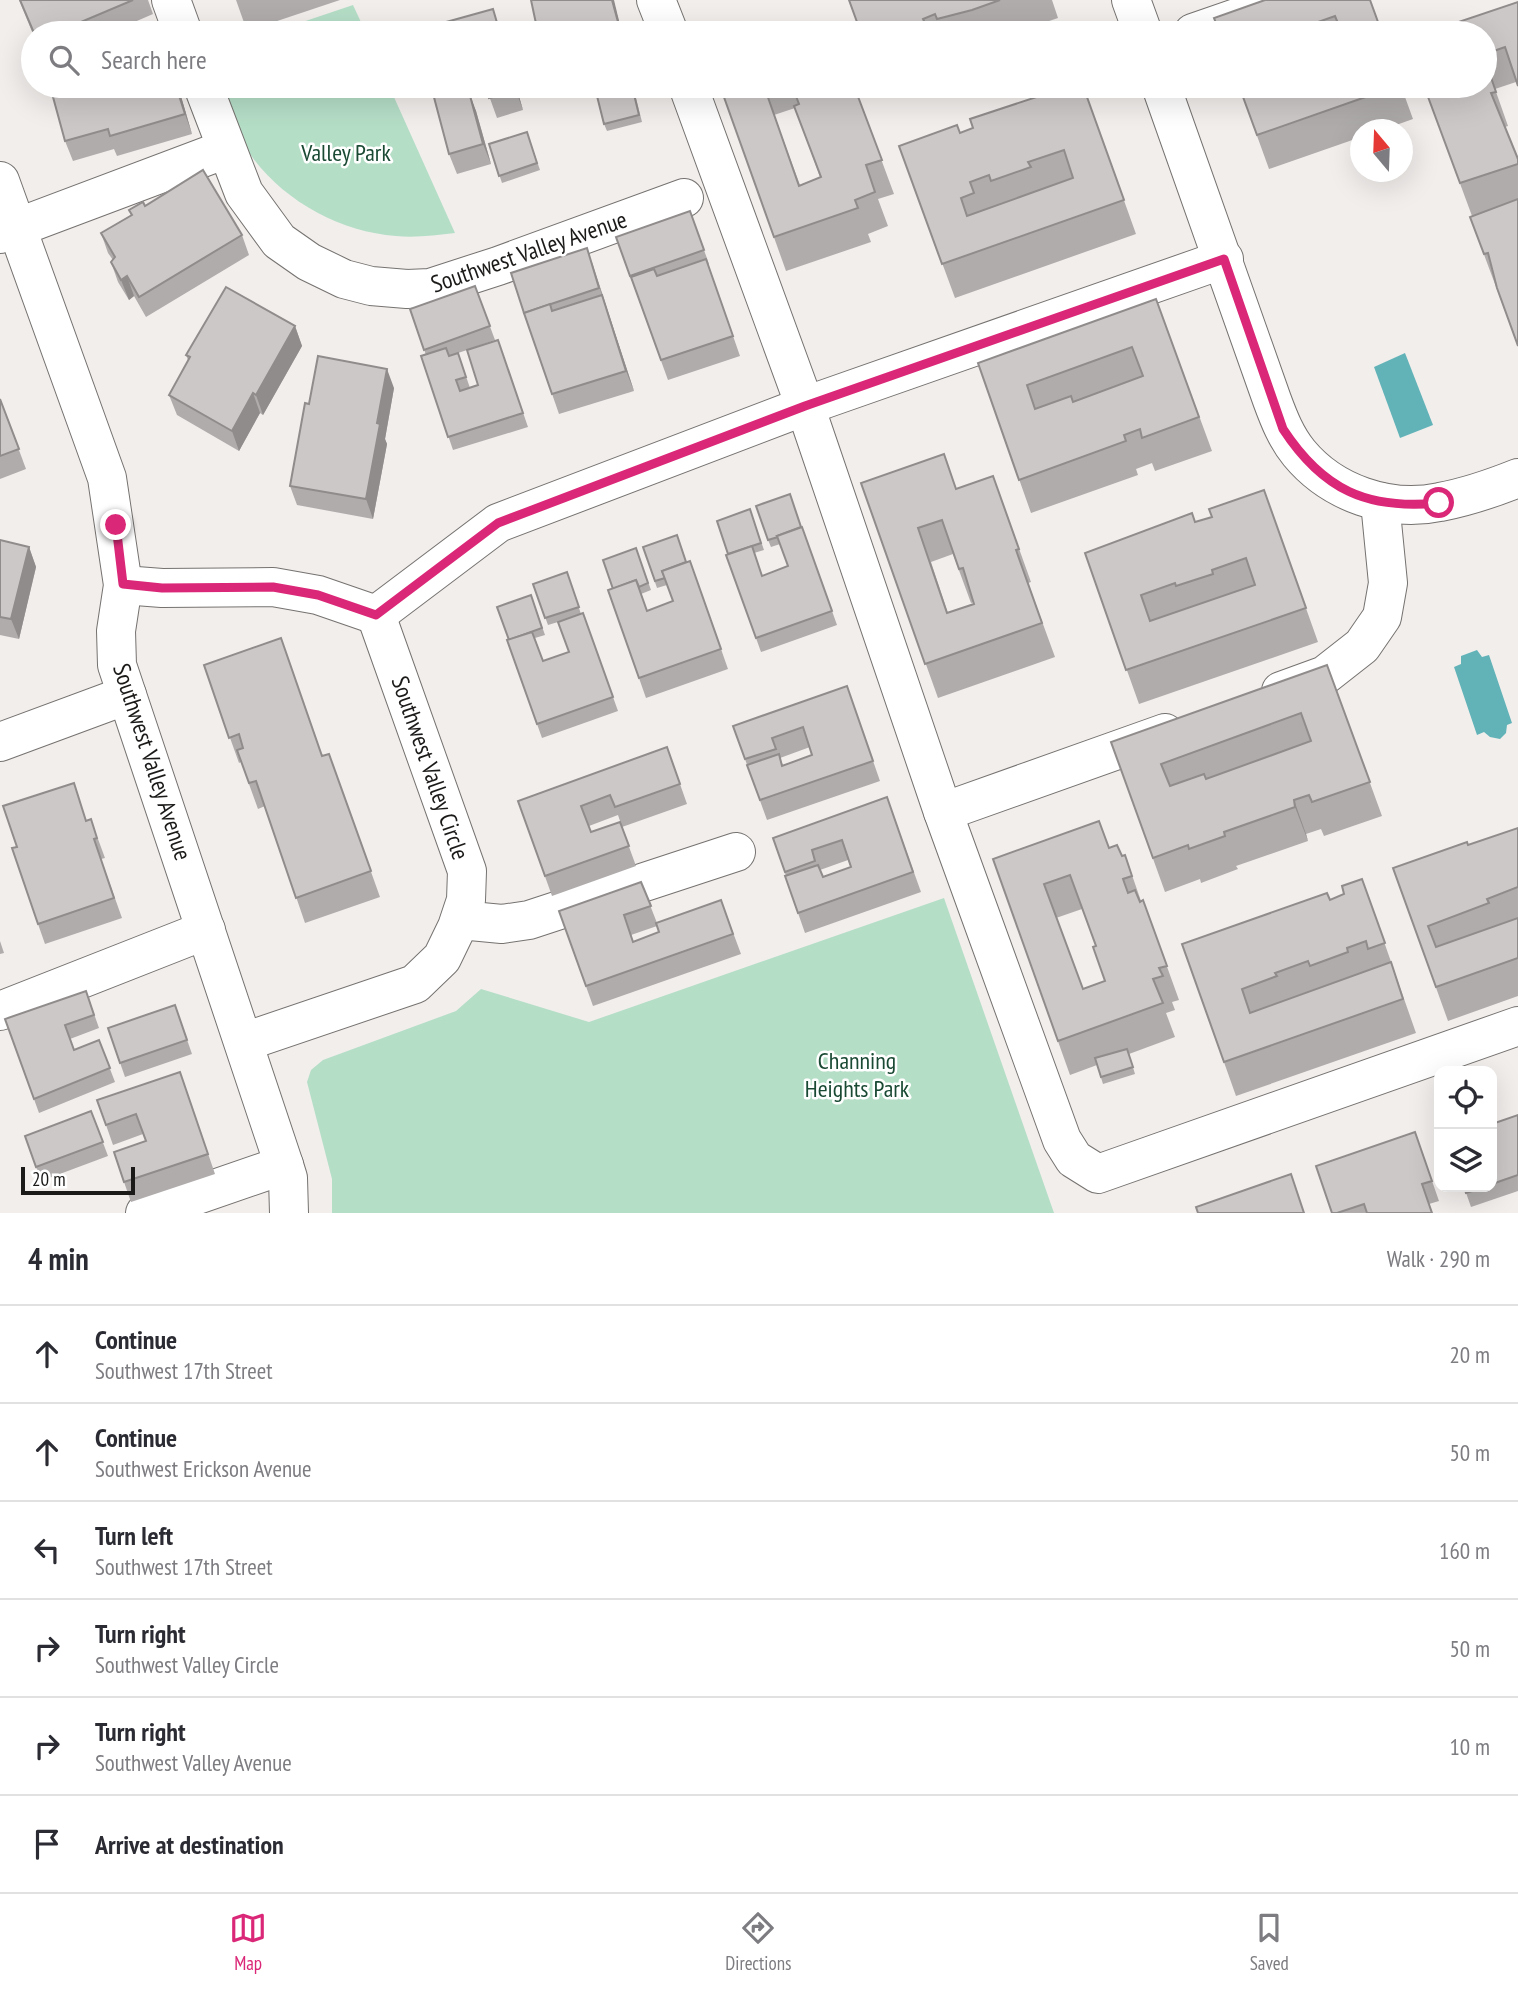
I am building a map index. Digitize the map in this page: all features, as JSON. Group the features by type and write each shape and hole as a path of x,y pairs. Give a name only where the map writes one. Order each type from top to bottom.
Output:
{"street":[{"path":"171,0 179,21"},
{"path":"656,0 664,21"},
{"path":"1131,0 1139,21"},
{"path":"1228,21 1288,0"},
{"name":"Southwest Valley Avenue","path":"207,98 244,193 279,241 309,262 344,279 371,286 430,288 511,262 684,198"},
{"path":"692,98 805,406 943,813 1062,1140 1074,1159 1098,1174 1518,1026"},
{"path":"1165,98 1283,429 1298,452 1317,472 1366,497 1410,506 1439,503 1518,478"},
{"path":"8,231 226,149"},
{"name":"Southwest Valley Avenue","path":"0,181 8,231 77,391 107,478 123,584 116,631 117,665 284,1165 288,1178 289,1213"},
{"path":"123,584 162,588 273,587 318,595 376,615 498,523 805,406 1224,259"},
{"path":"1249,703 1325,675 1362,646 1382,617 1388,583 1366,497"},
{"name":"Southwest Valley Circle","path":"244,1042 415,984 442,958 460,920 466,900 467,871 376,615"},
{"path":"0,742 127,695"},
{"path":"943,813 1198,721"},
{"path":"460,920 502,924 529,920 736,852"},
{"path":"0,1011 206,930"},
{"path":"145,1213 284,1165"}],"green space":[{"path":"353,5 360,21 306,21"},
{"name":"Valley Park","path":"223,98 394,98 455,233 396,236 374,233 330,219 309,208 272,180 244,145"},
{"name":"Channing Heights Park","path":"944,898 1054,1213 332,1213 332,1179 307,1082 311,1070 323,1060 456,1011 481,989 589,1022"}],"water":[{"path":"1405,353 1433,425 1400,438 1374,367"},
{"path":"1477,650 1482,657 1489,655 1512,723 1507,725 1506,733 1500,739 1490,737 1484,732 1477,735 1454,667 1461,664 1461,656"}],"building":[{"path":"20,0 133,0 83,21 29,21"},
{"path":"531,0 612,0 618,21 535,21"},
{"path":"849,0 1000,0 937,19 935,14 923,19 924,21 857,21"},
{"path":"1265,0 1370,0 1378,21 1337,21 1335,16 1321,21 1215,21 1214,18"},
{"path":"1518,2 1518,86 1505,47 1497,50 1497,21 1462,21"},
{"path":"493,9 496,21 450,21"},
{"path":"53,98 180,98 185,114 110,136 108,129 65,141"},
{"path":"434,98 471,98 483,144 449,154"},
{"path":"598,98 635,98 639,115 604,124"},
{"path":"724,98 768,98 799,186 821,177 794,106 799,104 797,98 859,98 882,160 866,165 875,192 855,200 858,208 774,237"},
{"path":"1034,98 1087,98 1124,200 942,264 899,146 957,125 960,133 973,128 970,119","holes":["1064,150 1073,178 967,216 961,198 974,193 970,182 989,175 991,181 1031,167 1028,162"]},
{"path":"1243,98 1363,98 1257,135"},
{"path":"1428,98 1493,98 1518,164 1460,183"},
{"path":"527,132 537,163 499,176 489,144"},
{"path":"203,170 242,235 139,297 127,276 121,280 111,262 115,257 101,233 132,215 129,210 143,202 145,206"},
{"path":"1518,199 1518,346 1497,288 1488,253 1484,254 1470,217"},
{"path":"690,211 704,250 630,276 616,237"},
{"path":"587,248 599,288 524,313 511,273"},
{"path":"706,259 733,336 661,360 631,277 654,269 657,276"},
{"path":"475,286 490,326 424,350 410,309"},
{"path":"226,287 295,326 232,431 169,395 190,357 186,355"},
{"path":"602,295 626,371 552,394 524,313 550,304 552,311"},
{"path":"1156,299 1199,417 1142,438 1140,429 1124,435 1126,441 1019,480 978,363","holes":["1132,347 1143,376 1073,402 1071,396 1035,409 1027,385"]},
{"path":"498,340 523,413 448,437 421,356 446,348 449,356 458,353 466,377 456,380 460,391 478,385 467,350"},
{"path":"318,356 387,369 366,499 290,486 305,403 309,404"},
{"path":"0,399 19,449 0,456"},
{"path":"944,454 956,489 993,476 1042,623 925,664 861,483","holes":["942,520 959,569 963,568 974,604 947,613 918,528"]},
{"path":"1264,490 1306,608 1126,670 1085,553 1192,513 1195,522 1212,517 1209,509","holes":["1246,558 1255,585 1150,621 1141,595 1213,574 1212,570"]},
{"path":"790,494 801,527 768,540 756,506"},
{"path":"750,509 761,543 728,554 717,521"},
{"path":"802,527 832,611 756,638 726,555 752,546 762,576 788,566 777,536"},
{"path":"677,535 686,562 662,571 665,578 655,581 643,547"},
{"path":"0,540 29,547 11,619 0,617"},
{"path":"636,548 648,583 639,587 636,580 613,589 603,560"},
{"path":"690,561 721,649 639,678 608,590 636,580 647,611 673,601 662,571"},
{"path":"567,572 579,607 545,618 533,584"},
{"path":"531,595 542,628 509,640 497,607"},
{"path":"583,613 613,697 537,724 507,640 532,632 543,661 569,652 558,622"},
{"path":"281,638 322,756 329,754 371,871 296,898 256,781 249,783 237,750 243,748 239,734 229,738 204,665"},
{"path":"1327,665 1370,782 1312,802 1309,795 1294,800 1295,807 1224,832 1225,836 1189,849 1188,845 1153,858 1111,742","holes":["1301,713 1311,741 1206,779 1204,774 1170,786 1161,764"]},
{"path":"847,686 873,761 760,800 747,765 779,754 782,766 812,755 803,727 772,738 776,749 745,759 733,726"},
{"path":"667,747 680,784 615,807 610,795 581,806 591,832 620,822 629,846 545,876 518,801"},
{"path":"74,783 86,821 91,819 97,838 94,839 114,898 38,924 12,848 17,847 3,806"},
{"path":"887,797 913,872 798,913 785,876 818,865 823,877 851,867 842,840 812,850 815,861 785,872 773,838"},
{"path":"1099,821 1109,848 1117,845 1122,856 1125,855 1132,876 1123,879 1128,893 1135,890 1140,902 1143,900 1167,966 1159,968 1163,976 1153,979 1163,1003 1058,1041 993,859","holes":["1070,875 1096,946 1093,947 1105,981 1083,989 1044,884"]},
{"path":"1518,828 1518,887 1487,899 1489,903 1428,926 1436,947 1518,918 1518,958 1436,987 1393,868 1467,842 1468,845"},
{"path":"1362,879 1385,943 1368,949 1366,941 1347,948 1348,952 1310,966 1308,961 1242,989 1250,1013 1391,962 1403,999 1224,1062 1182,944 1327,893 1330,900 1344,894 1342,886"},
{"path":"641,882 651,906 624,915 633,942 659,932 656,923 721,900 733,934 586,986 559,911"},
{"path":"86,991 94,1015 65,1025 74,1050 99,1040 110,1068 34,1099 5,1019"},
{"path":"175,1005 187,1040 120,1063 108,1028"},
{"path":"1127,1049 1133,1067 1101,1077 1095,1058"},
{"path":"180,1072 208,1154 124,1182 114,1152 146,1141 136,1114 106,1125 97,1100"},
{"path":"91,1111 103,1142 36,1167 25,1136"},
{"path":"1518,1115 1518,1175 1497,1182 1497,1129 1497,1122"},
{"path":"1415,1132 1432,1181 1422,1184 1432,1213 1367,1213 1364,1204 1332,1213 1316,1166"},
{"path":"1291,1174 1304,1213 1198,1213 1196,1207"}],"route":[{"path":"116,525 123,584 162,588 273,587 318,595 376,615 498,523 805,406 1224,259 1283,429 1298,452 1317,472 1352,493 1380,502 1410,506 1439,503"}]}
